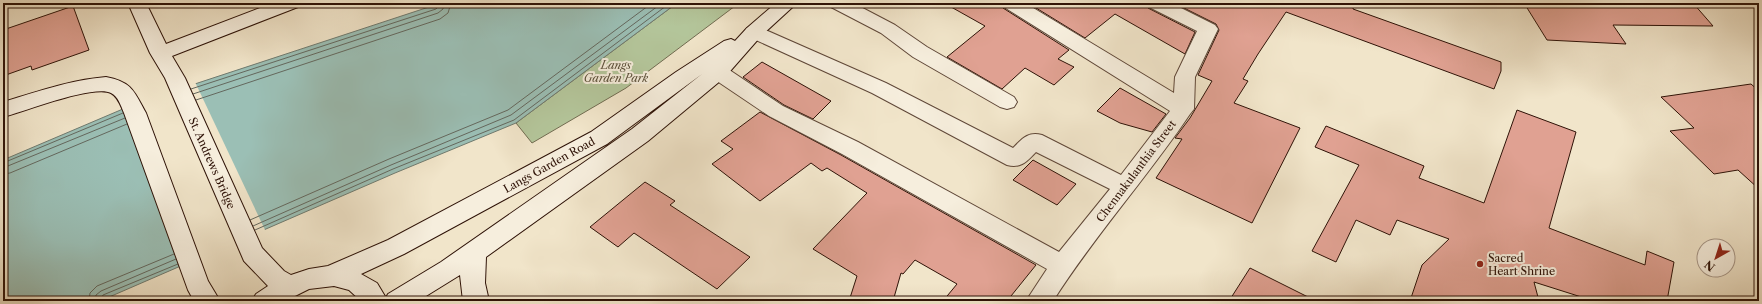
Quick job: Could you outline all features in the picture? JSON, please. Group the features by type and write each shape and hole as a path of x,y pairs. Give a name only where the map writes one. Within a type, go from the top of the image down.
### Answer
{"street":[{"name":"St. Andrews Bridge","path":"137,3 160,53 175,78 250,248 263,266 275,278 289,286"},
{"path":"160,53 291,3"},
{"name":"Langs Garden Road","path":"397,301 474,253 640,135 718,72 754,32 788,3"},
{"path":"838,3 888,29 920,52 1008,102"},
{"path":"1011,3 1145,84 1183,109"},
{"name":"Chennakulanthia Street","path":"1039,301 1062,266 1125,187 1183,109 1185,77 1208,29 1156,3"},
{"path":"754,32 879,88 1015,159 1034,141 1125,187"},
{"name":"Langs Garden Road","path":"331,276 410,240 599,138 648,105 684,77 754,32"},
{"path":"718,72 776,111 850,148 1062,266"},
{"path":"3,110 63,92 106,84 115,86 126,96 135,113 202,292"},
{"path":"474,253 472,276 473,292 476,301"},
{"path":"265,301 289,286 310,279 331,276 350,279 364,286 374,301"}],"green space":[{"name":"Langs Garden Park","path":"677,3 739,3 626,88 532,143 516,123"}],"water":[{"path":"441,3 677,3 516,123 395,173 100,301 3,301 3,160 137,103"}],"pier":[{"path":"195,82 266,232 201,261 136,101"}],"building":[{"path":"944,3 1001,3 1003,8 1069,50 1058,59 1074,67 1054,85 1025,68 1002,89 947,57 985,26"},
{"path":"1028,3 1146,3 1148,8 1195,32 1185,54 1115,14 1085,38"},
{"path":"1174,3 1354,3 1353,9 1501,62 1501,71 1494,89 1286,12 1243,79 1248,81 1234,103 1300,128 1252,223 1156,178 1182,139 1175,138 1190,118 1212,81 1198,75 1219,30 1216,24"},
{"path":"1524,3 1693,3 1713,26 1613,25 1626,44 1547,40"},
{"path":"73,6 89,50 32,70 31,66 3,76 3,30"},
{"path":"762,62 831,101 813,119 784,105 743,77"},
{"path":"1751,84 1759,91 1759,189 1738,170 1714,174 1670,131 1694,128 1661,97"},
{"path":"1120,88 1166,114 1152,132 1120,123 1097,111"},
{"path":"1517,110 1576,132 1549,228 1645,265 1647,251 1674,262 1667,301 1594,301 1534,282 1539,301 1410,301 1422,265 1449,239 1397,220 1390,235 1356,220 1336,262 1312,251 1359,165 1315,147 1326,126 1424,166 1419,178 1484,203"},
{"path":"760,112 841,155 1036,265 1007,301 943,301 957,284 915,260 903,274 901,273 893,301 849,301 857,276 813,249 867,193 827,168 822,171 811,163 760,201 712,164 733,149 721,141"},
{"path":"1033,160 1076,184 1057,205 1013,180"},
{"path":"645,182 675,201 670,205 750,257 717,289 634,233 618,247 590,227"},
{"path":"1250,268 1316,301 1229,301"}],"place":[{"name":"Sacred Heart Shrine","path":"1480,264"}]}
